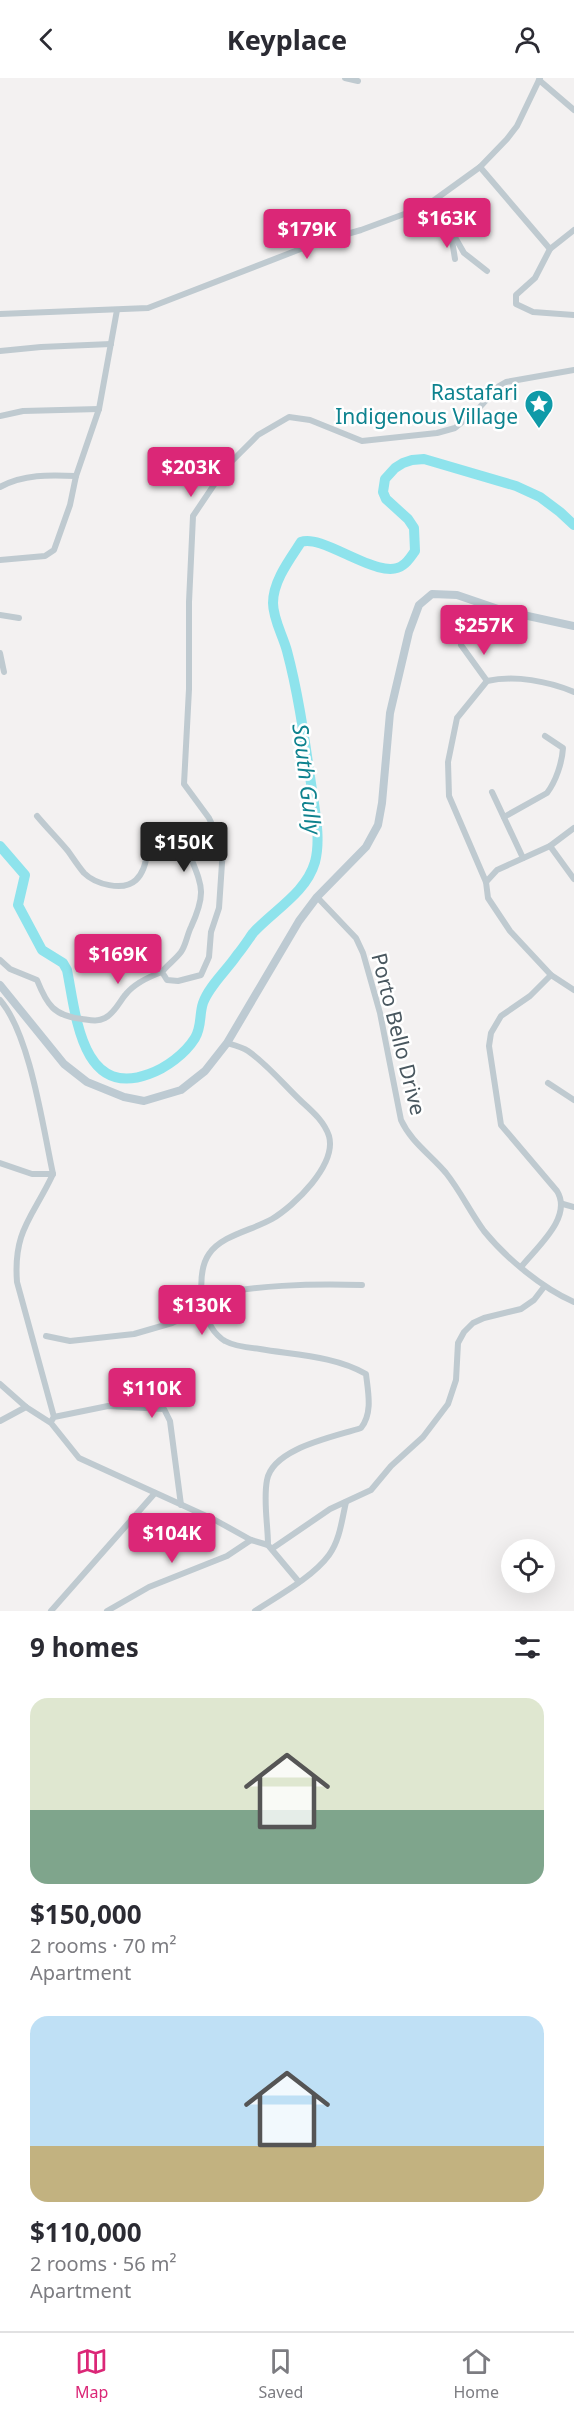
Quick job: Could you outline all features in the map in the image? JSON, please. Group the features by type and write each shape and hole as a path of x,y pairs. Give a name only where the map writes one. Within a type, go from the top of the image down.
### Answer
{"main road":[{"path":"0,985 64,1064 87,1082 124,1097 144,1101 181,1090 205,1071 227,1042 299,921 317,897 366,847 378,825 390,713 409,632 419,605 432,594 457,595 501,610 574,626"}],"street":[{"path":"345,78 358,81"},
{"path":"0,314 148,308 316,243 361,230 426,206 480,166 507,139 517,126 539,79 574,110"},
{"path":"480,166 550,249"},
{"path":"426,206 448,225 455,259"},
{"path":"574,230 550,249 535,278 516,296 516,304 533,312 574,315"},
{"path":"451,233 464,253 487,271"},
{"path":"0,560 45,556 54,550 99,410 117,310"},
{"path":"0,351 111,344"},
{"path":"162,972 166,980 177,981 201,975 209,957 211,932 219,908 223,848 209,818 184,784 189,689 189,602 193,516 226,467 258,435 289,417 309,420 362,441 437,433 455,428 506,381 574,370"},
{"path":"0,416 23,411 99,410"},
{"path":"0,487 13,480 39,476 76,476"},
{"path":"0,615 19,618"},
{"path":"461,645 487,681"},
{"path":"0,653 4,672"},
{"path":"574,692 554,684 530,680 487,681 457,717 448,762 449,796 486,882 488,898 510,931 551,975 574,990"},
{"path":"504,817 547,793 551,788 559,768 563,748 545,736"},
{"path":"492,792 523,858"},
{"path":"0,960 10,969 37,980 55,1011 68,1018 95,1021 104,1019 112,1013 133,987 162,972 182,951 201,901 202,890 199,877 185,843 169,830 158,831 151,838 142,872 135,882 124,885 104,884 84,873 67,849 37,816"},
{"path":"486,882 492,873 550,846 574,828"},
{"path":"550,846 574,879"},
{"name":"Porto Bello Drive","path":"317,897 356,938 363,953 380,1013 401,1120 407,1132 462,1193 485,1232 544,1287 574,1302"},
{"path":"521,1268 560,1218 562,1204 557,1191 501,1125 489,1047 491,1033 501,1016 530,996 551,975"},
{"path":"0,1000 8,1008 25,1051 53,1174 45,1192 27,1219 15,1260 17,1282 52,1420 79,1458 251,1540 271,1547"},
{"path":"227,1042 247,1050 269,1070 325,1126 330,1140 325,1160 316,1177 296,1202 271,1219 224,1241 210,1253 202,1269 204,1308 211,1328 225,1341 327,1360 355,1368 366,1374 369,1411 367,1421 361,1428 285,1454 269,1473 266,1490 271,1547 298,1582"},
{"path":"548,1083 574,1100"},
{"path":"0,1163 32,1174 53,1174"},
{"path":"562,1204 574,1207"},
{"path":"203,1295 255,1286 305,1283 362,1285"},
{"path":"271,1547 330,1509 371,1490 391,1466 434,1424 448,1404 456,1380 458,1343 464,1332 473,1323 484,1318 521,1309 534,1300 544,1287"},
{"path":"46,1335 70,1341 134,1335 172,1323 204,1308"},
{"path":"0,1384 26,1407 52,1420 108,1406 164,1409 170,1421 181,1505"},
{"path":"0,1421 26,1407"},
{"path":"51,1611 154,1493"},
{"path":"255,1611 298,1582 328,1556 340,1529 346,1502"},
{"path":"107,1611 149,1587 226,1556 251,1540"}],"waterway":[{"name":"South Gully","path":"0,846 25,875 18,905 42,950 63,963 67,970 79,1029 86,1048 96,1064 109,1074 126,1079 149,1074 162,1068 175,1060 191,1044 197,1034 203,1003 209,990 253,933 297,892 311,873 315,862 317,826 301,720 291,668 273,603 279,579 301,542 311,541 323,544 381,568 393,569 403,565 415,551 414,528 408,519 386,499 383,492 385,479 403,463 424,459 516,486 540,497 574,525"}],"place":[{"name":"Rastafari Indigenous Village","path":"539,430"}]}
